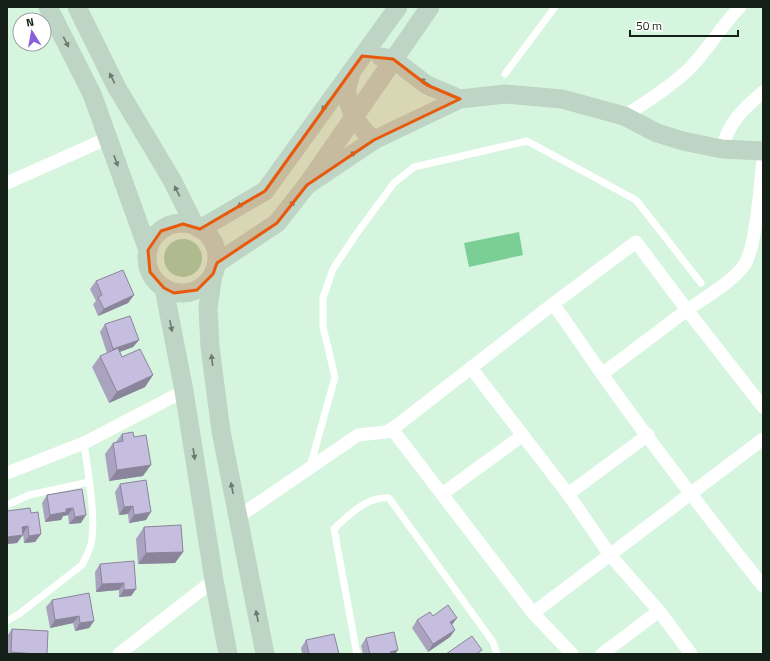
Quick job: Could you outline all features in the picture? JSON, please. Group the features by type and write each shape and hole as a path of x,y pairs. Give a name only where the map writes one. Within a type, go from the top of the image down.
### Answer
{"street":[{"path":"48,7 92,94 148,250"},
{"path":"77,7 117,88 172,180 197,227 212,241 216,252 215,269 208,308 210,347 221,431 265,654"},
{"path":"398,7 264,191 197,227 183,224 171,225 161,231 153,240 148,250 147,261 150,272 155,281 164,288 174,292 191,292 206,283 215,269 277,223 307,185 430,7"},
{"path":"624,116 661,92 689,68 719,34 730,17 740,7"},
{"path":"357,63 378,56 393,59 427,84 460,98"},
{"path":"357,63 347,89 348,102 355,117 365,132 374,140"},
{"path":"722,149 726,135 735,118 763,92"},
{"path":"307,185 374,140 460,98 506,94 562,99 624,116 657,133 722,149 763,151"},
{"path":"7,183 108,138"},
{"path":"602,374 736,274 745,264 751,248 763,161"},
{"path":"238,517 358,435 386,432 392,429 553,304 636,242 763,407"},
{"path":"164,288 184,391 214,580 228,654"},
{"path":"553,304 690,494 760,578"},
{"path":"471,368 568,494 610,555 659,611 691,654"},
{"path":"7,473 84,443 184,391"},
{"path":"392,429 533,613 572,654"},
{"path":"442,494 523,435"},
{"path":"568,494 648,435"},
{"path":"533,613 763,439"},
{"path":"119,654 214,580"},
{"path":"602,654 659,611"}],"lane":[{"path":"505,74 555,7"},
{"path":"310,468 335,377 323,327 323,298 333,269 394,183 414,167 527,141 636,200 701,283"},
{"path":"7,621 19,614 82,565 92,540 89,482 84,443"},
{"path":"7,504 29,495 89,482"},
{"path":"357,654 334,530 342,521 367,502 380,497 389,498 493,642 497,654"}],"highlighted area":[{"path":"362,56 393,59 427,85 460,99 374,140 307,185 277,223 217,263 213,274 197,290 174,293 164,288 150,272 148,250 161,231 183,224 200,229 265,191"}],"shaded area":[{"path":"519,232 523,255 469,267 464,243"},
{"path":"183,239 196,245 202,258 196,271 183,277 170,271 164,258 170,245"}],"building":[{"path":"123,270 134,295 104,309 98,297 102,295 96,281"},
{"path":"130,316 139,340 113,349 105,324"},
{"path":"118,348 122,357 140,349 153,375 117,392 100,356"},
{"path":"133,432 134,437 146,435 151,465 117,470 113,443 123,441 122,434"},
{"path":"146,480 151,512 134,515 133,506 124,507 120,484"},
{"path":"82,489 86,515 75,517 73,508 66,509 66,512 50,515 47,495"},
{"path":"30,508 31,513 38,512 41,534 29,536 28,526 22,527 23,535 7,537 7,511"},
{"path":"181,525 183,552 146,553 144,527"},
{"path":"134,561 136,589 124,590 124,583 102,584 100,564"},
{"path":"89,593 94,621 80,623 79,616 55,620 52,600"},
{"path":"448,605 457,618 450,622 455,630 433,644 417,620 430,612 433,616"},
{"path":"12,629 48,631 47,654 11,652"},
{"path":"394,632 398,650 390,652 391,654 370,654 366,638"},
{"path":"334,634 339,654 309,654 306,640"},
{"path":"472,636 482,650 476,654 446,654"}]}
